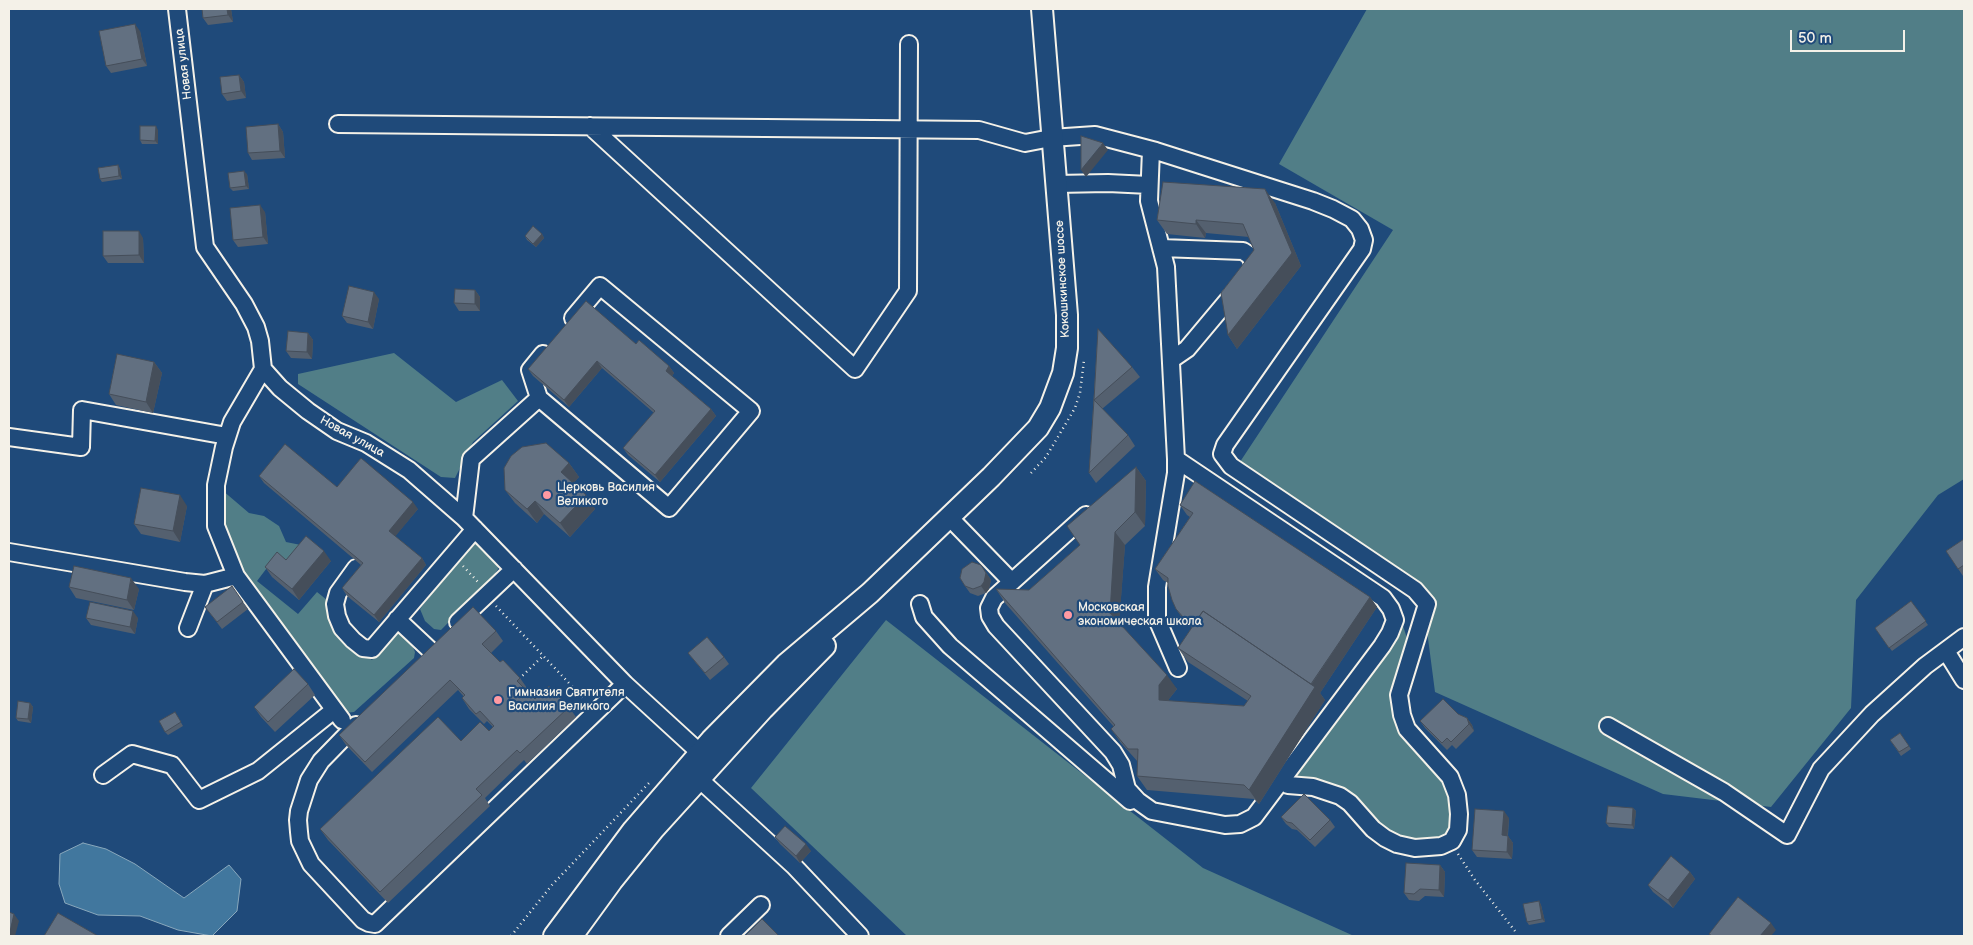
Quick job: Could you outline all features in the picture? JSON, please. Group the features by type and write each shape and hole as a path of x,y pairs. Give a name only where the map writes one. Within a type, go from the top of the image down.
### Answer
{"main road":[{"name":"Кокошкинское шоссе","path":"706,759 743,707 786,664 870,594 1038,428 1050,408 1060,384 1067,348 1067,314 1042,9"},
{"path":"572,936 654,829 699,779 706,759"},
{"path":"554,936 620,845 706,759"},
{"path":"577,936 598,901"}],"street":[{"name":"Новая улица","path":"177,9 205,247 244,304 256,327 263,369 280,388 308,411 337,431 366,443 409,470 469,523 646,705 706,759"},
{"path":"590,126 855,369 908,291 909,44"},
{"path":"338,124 979,130 1025,143 1052,138 1094,135 1151,150 1313,201 1352,219 1360,229 1364,240 1362,249 1225,445 1222,454 1231,466 1415,590 1427,604 1399,695 1402,715 1407,729 1450,777 1457,795 1458,830 1452,841 1442,846 1415,848 1397,844 1373,829 1350,803 1340,796 1313,787 1288,785"},
{"path":"1151,150 1149,201 1166,267 1176,459 1176,473 1157,587 1156,608 1162,634 1178,668"},
{"path":"1056,184 1108,183 1149,185"},
{"path":"1161,248 1243,251 1249,255 1253,267 1249,276 1187,349 1171,360"},
{"path":"600,286 751,411 669,508 539,398 530,370 600,286"},
{"path":"103,775 132,754 140,756 172,765 199,800 258,771 338,715 236,576 216,526 215,507 218,469 227,436 232,422 263,369"},
{"path":"356,568 338,592 335,604 342,628 364,648 372,649 452,556 469,523 471,459 539,398"},
{"path":"9,437 81,447 82,410 227,436"},
{"path":"1100,502 994,598 989,608 990,616 996,626 1113,752 1121,765 1127,789 1138,802 1152,811 1225,825 1240,824 1254,817 1382,646 1395,620 1391,609 1383,598 1176,459"},
{"path":"949,517 1012,582"},
{"path":"9,552 185,582 205,584 236,576"},
{"path":"416,663 514,569"},
{"path":"188,628 205,584"},
{"path":"920,604 924,617 950,646 1142,811"},
{"path":"397,620 430,649"},
{"path":"1608,726 1724,792 1787,834 1821,768 1872,714 1925,666 1964,638"},
{"path":"1946,651 1964,680"},
{"path":"368,712 315,769 304,791 298,820 300,841 311,864 363,920 375,924 625,684"},
{"path":"699,779 778,851 860,936"},
{"path":"729,936 761,904"}],"path":[{"path":"452,556 484,588 490,600 596,712"},
{"path":"519,679 543,656"},
{"path":"511,936 552,885 654,778"},
{"path":"1452,841 1475,880 1515,931"}],"green space":[{"path":"1367,9 1964,9 1964,479 1938,495 1856,600 1851,708 1771,807 1663,794 1435,692 1423,600 1232,474 1393,230 1279,164"},
{"path":"394,353 456,402 502,380 518,401 473,442 455,478 441,477 298,384 298,374"},
{"path":"222,490 249,513 264,516 279,526 286,542 301,545 288,560 276,556 257,581 298,614 317,592 327,600 335,632 372,660 392,635 402,632 409,638 415,652 414,658 354,712 344,713 255,593 236,559 223,525"},
{"path":"470,544 477,544 497,562 498,569 493,577 441,630 434,629 425,621 420,609"},
{"path":"886,620 1203,868 1354,936 907,936 751,788"},
{"path":"1402,623 1407,638 1395,708 1446,778 1454,818 1448,834 1427,843 1392,837 1365,815 1289,780"}],"water":[{"path":"83,843 106,849 135,864 184,898 229,865 241,879 237,911 212,936 178,930 140,916 98,915 65,903 59,884 60,854"}],"building":[{"path":"202,9 227,9 228,15 203,18"},
{"path":"135,24 142,59 106,66 99,31"},
{"path":"239,75 241,91 222,94 220,77"},
{"path":"278,124 280,151 248,153 246,127"},
{"path":"140,126 156,126 155,141 140,140"},
{"path":"1081,136 1103,143 1081,170"},
{"path":"118,165 119,176 100,179 98,168"},
{"path":"244,171 246,186 230,188 228,173"},
{"path":"1163,182 1265,189 1292,253 1228,335 1221,293 1254,250 1243,224 1196,220 1196,224 1157,220"},
{"path":"260,205 263,237 233,240 230,208"},
{"path":"533,226 542,234 533,244 525,236"},
{"path":"103,231 139,231 139,255 103,256"},
{"path":"349,286 374,292 368,322 342,316"},
{"path":"455,289 475,290 475,304 454,303"},
{"path":"586,301 636,344 639,340 669,366 666,371 711,409 655,475 623,448 655,411 597,361 564,400 528,369"},
{"path":"1098,329 1132,367 1094,400"},
{"path":"288,331 308,333 307,352 286,351"},
{"path":"117,354 154,362 146,402 109,394"},
{"path":"1094,400 1128,435 1089,473"},
{"name":"Церковь Василия Великого","path":"546,443 569,463 561,472 586,495 560,523 535,501 527,509 505,490 504,468 511,456 522,447"},
{"path":"285,444 337,487 361,458 413,502 389,531 422,558 374,615 342,588 363,563 259,476"},
{"path":"1136,467 1135,512 1115,532 1110,613 1167,675 1159,685 1159,700 1244,706 1251,696 1178,648 1203,611 1315,687 1249,790 1244,785 1137,776 1138,749 1128,749 1111,729 1115,725 996,589 1029,590 1080,545 1067,526"},
{"path":"1195,481 1370,597 1311,684 1203,611 1194,624 1183,617 1176,609 1168,586 1168,578 1155,569 1193,513 1180,505"},
{"path":"141,488 180,495 173,531 134,524"},
{"path":"306,536 324,551 292,589 265,567 277,552 286,560"},
{"path":"1964,539 1964,565 1958,569 1946,551"},
{"path":"972,562 981,565 986,573 981,586 973,589 965,586 960,578 962,569"},
{"path":"74,566 131,578 127,600 69,587"},
{"path":"232,586 243,602 217,622 205,607"},
{"path":"1911,601 1926,621 1889,648 1875,628"},
{"path":"90,602 133,611 130,627 86,618"},
{"path":"473,607 496,631 482,644 500,662 503,660 520,678 517,681 535,699 549,686 569,707 520,753 517,750 476,789 482,795 380,892 320,829 438,717 461,741 480,722 489,731 494,726 480,711 476,714 462,698 465,695 450,680 365,762 339,735"},
{"path":"707,637 724,657 705,673 688,653"},
{"path":"294,669 308,684 268,722 254,707"},
{"path":"1443,699 1458,714 1467,718 1469,724 1451,742 1447,738 1442,743 1420,721"},
{"path":"18,701 30,703 28,719 16,718"},
{"path":"175,712 181,722 165,732 159,721"},
{"path":"1900,733 1909,746 1899,752 1890,740"},
{"path":"1304,794 1330,820 1310,840 1292,823 1287,822 1281,817"},
{"path":"1608,806 1633,808 1632,825 1606,823"},
{"path":"1475,809 1504,811 1502,835 1508,836 1507,852 1472,850"},
{"path":"785,826 806,844 796,856 775,837"},
{"path":"1671,856 1690,872 1668,900 1648,885"},
{"path":"1406,863 1440,865 1439,890 1420,889 1414,894 1404,893"},
{"path":"1738,897 1771,923 1760,936 1712,936 1709,934"},
{"path":"1539,901 1542,919 1527,922 1523,904"},
{"path":"9,912 14,914 9,936"},
{"path":"58,913 98,936 44,936"},
{"path":"762,919 779,936 745,936"}],"place":[{"name":"Церковь Василия Великого","path":"547,495"},
{"name":"Московская экономическая школа","path":"1068,615"},
{"name":"Гимназия Святителя Василия Великого","path":"498,700"}]}
